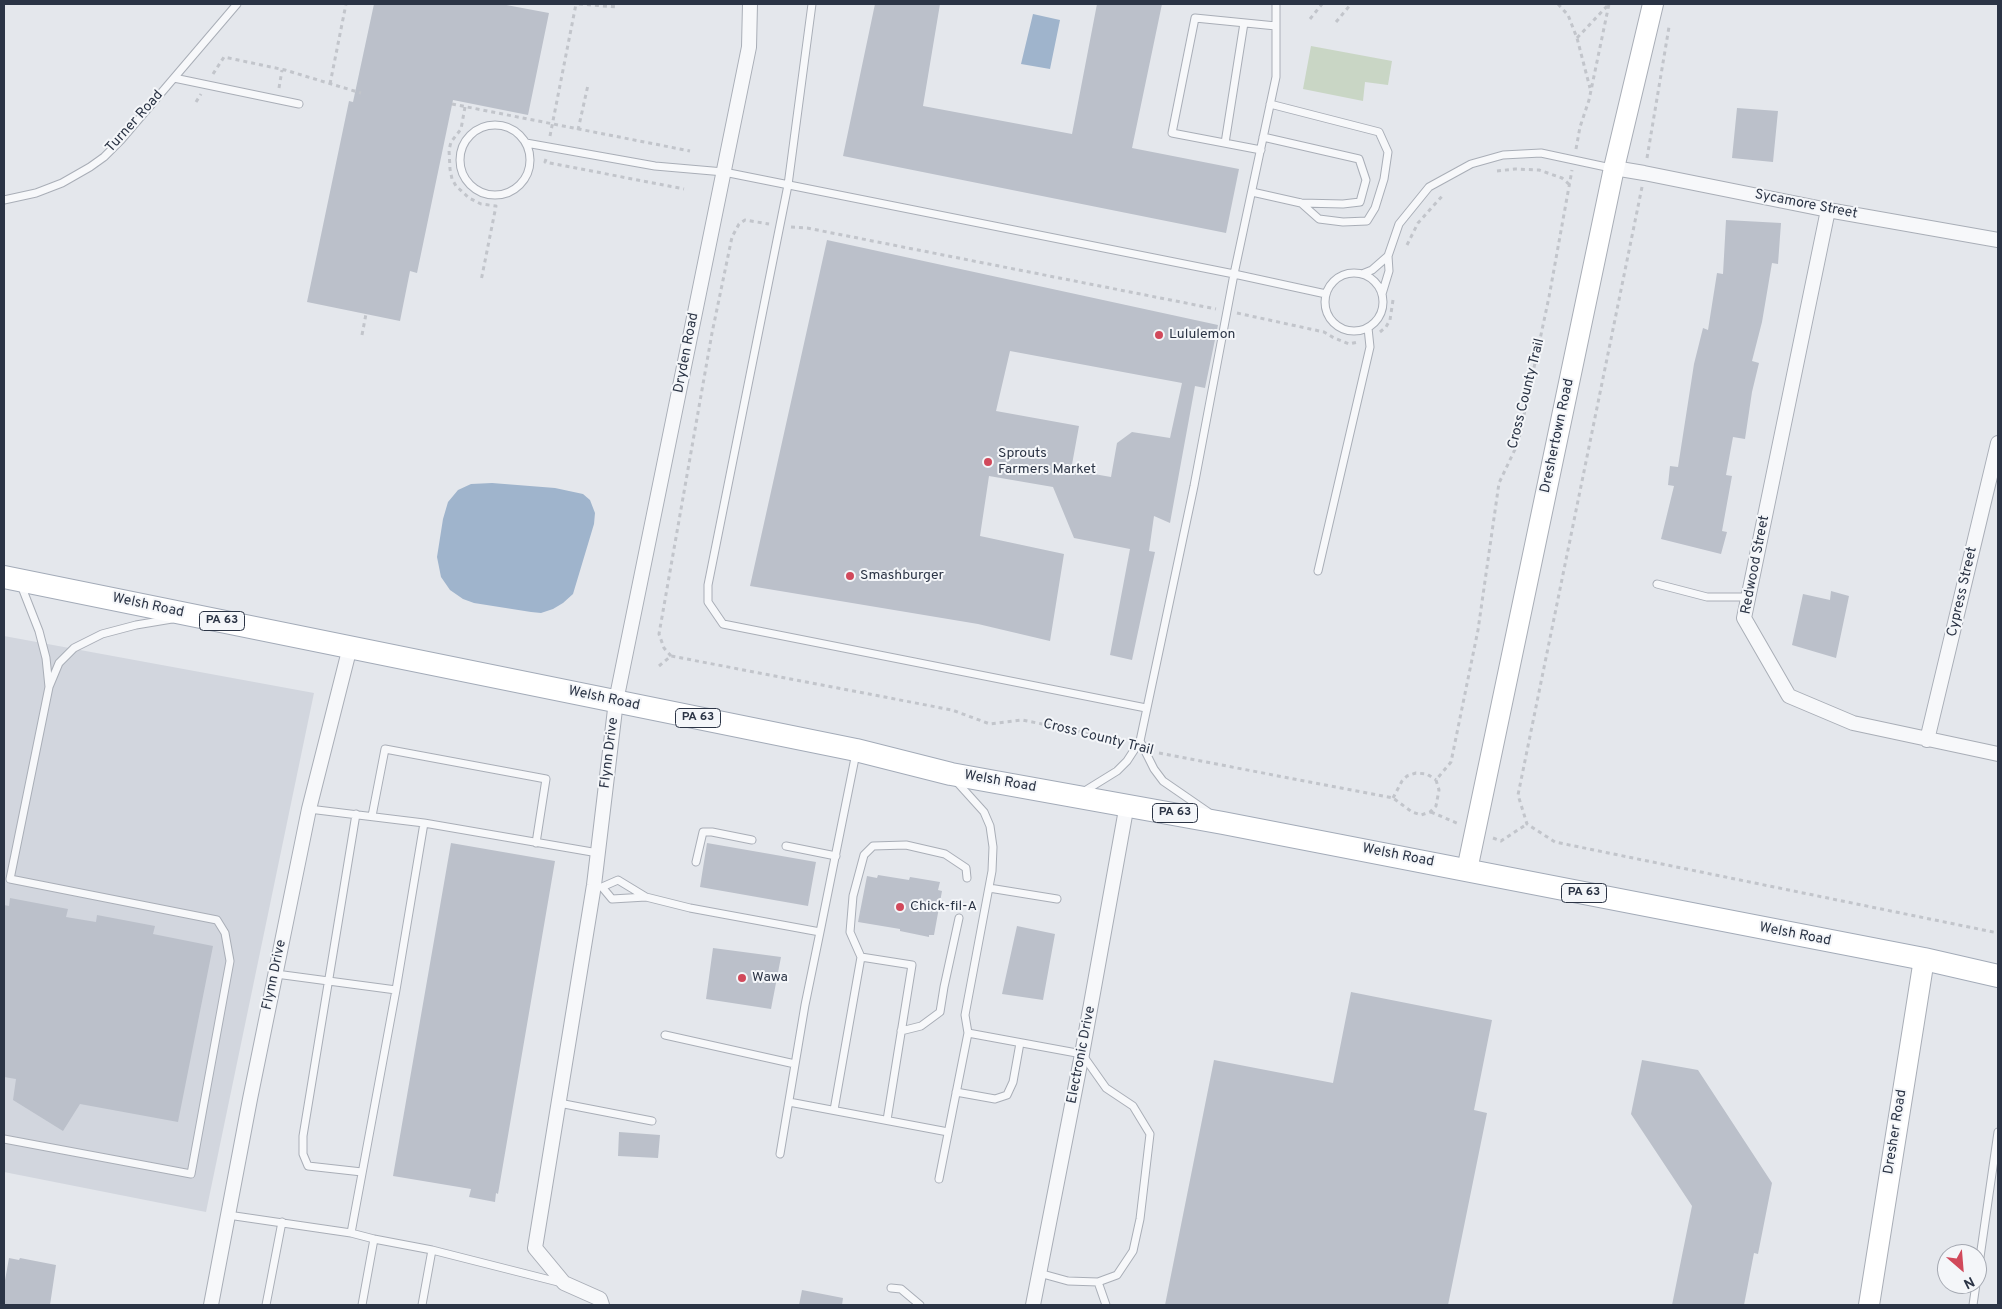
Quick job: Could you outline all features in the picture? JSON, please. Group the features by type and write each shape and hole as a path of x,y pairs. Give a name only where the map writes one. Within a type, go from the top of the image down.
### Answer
{"main road":[{"name":"Dreshertown Road","path":"1468,870 1614,168 1652,4"},
{"name":"Welsh Road","path":"11,578 856,750 951,774 1127,804 1924,959 1998,976"},
{"name":"Dresher Road","path":"1869,1305 1924,959"}],"street":[{"name":"Dryden Road","path":"616,701 724,172 748,47 750,4"},
{"name":"Sycamore Street","path":"1614,168 1828,210 1998,240"},
{"name":"Redwood Street","path":"1828,210 1744,618 1789,696 1852,724 1998,754"},
{"name":"Cypress Street","path":"1927,740 1998,444"},
{"name":"Flynn Drive","path":"211,1305 309,808 350,647"},
{"name":"Flynn Drive","path":"602,1305 600,1299 564,1283 535,1248 598,887 598,853 616,701"},
{"name":"Electronic Drive","path":"1033,1305 1082,1054 1127,804"}],"lane":[{"name":"Turner Road","path":"4,200 36,193 62,183 90,167 121,140 237,4"},
{"path":"812,4 781,226 708,585 708,602 723,624 1146,708"},
{"path":"1077,796 1117,771 1127,761 1140,741 1194,486 1234,274 1276,77 1276,4"},
{"path":"1261,150 1172,133 1195,18 1276,26"},
{"path":"1224,143 1244,23"},
{"path":"174,78 299,104"},
{"path":"1270,104 1379,132 1388,152 1384,179 1375,208 1366,221 1343,222 1319,219 1301,203"},
{"path":"526,143 530,154 530,166 526,176 519,185 509,192 487,194 476,190 467,182 459,160 464,143 475,130 486,125 498,124 510,127 526,143 655,166 724,172 1326,294"},
{"path":"1252,192 1301,203 1343,204 1360,202 1366,180 1359,159 1263,137"},
{"path":"1382,294 1389,271 1388,256 1399,224 1429,187 1472,164 1503,155 1541,153 1614,168"},
{"path":"1362,274 1371,278 1378,285 1382,294 1383,304 1381,313 1376,322 1368,328 1359,331 1349,331 1332,321 1327,313 1325,303 1330,285 1344,274 1362,274 1372,270 1388,256"},
{"path":"1318,571 1370,347 1368,328"},
{"path":"11,578 39,631 46,658 49,687"},
{"path":"1657,584 1707,597 1748,597"},
{"path":"4,1139 191,1174 230,961 225,933 217,920 7,878 49,687 59,663 74,648 102,634 136,625 193,615"},
{"path":"1140,741 1154,769 1164,781 1223,823"},
{"path":"372,816 384,749 546,779 536,843"},
{"path":"780,1154 795,1064 856,750"},
{"path":"938,1178 968,1034 965,1015 989,888 993,847 990,826 984,812 951,774"},
{"path":"309,808 424,823 598,853"},
{"path":"356,814 303,1136 303,1154 308,1166 362,1172"},
{"path":"351,1233 396,990 424,823"},
{"path":"696,862 703,832 752,840"},
{"path":"834,1110 861,957 850,932 853,896 864,855 874,846 906,845 945,854 966,868 967,878"},
{"path":"786,846 836,856"},
{"path":"598,887 618,880 646,897 690,908 820,932"},
{"path":"598,887 612,899 646,897"},
{"path":"989,888 1057,899"},
{"path":"901,1031 921,1026 940,1012 960,918"},
{"path":"861,957 912,964 887,1120"},
{"path":"276,974 396,990"},
{"path":"968,1034 1082,1054 1106,1088 1133,1106 1150,1134 1140,1218 1132,1251 1118,1275 1098,1282 1068,1280 1039,1273"},
{"path":"665,1035 795,1064"},
{"path":"956,1092 995,1099 1007,1095 1013,1082 1020,1043"},
{"path":"789,1102 948,1132"},
{"path":"559,1103 652,1121"},
{"path":"1982,1244 1998,1132"},
{"path":"228,1215 351,1233 374,1240 432,1250 564,1283"},
{"path":"266,1305 282,1222"},
{"path":"362,1305 374,1240"},
{"path":"422,1305 432,1250"},
{"path":"1098,1282 1106,1305"},
{"path":"891,1288 901,1289 920,1305"}],"path":[{"path":"330,84 346,4"},
{"path":"617,7 577,4 546,162 684,189"},
{"path":"1310,19 1322,4"},
{"path":"1336,22 1350,4"},
{"path":"1558,4 1568,15 1577,38 1591,91"},
{"path":"1577,38 1610,4"},
{"name":"Cross County Trail","path":"1144,750 1393,798 1412,812 1421,815 1430,812 1436,806 1439,798 1436,780 1451,762 1478,630 1499,484 1518,443 1550,297 1580,127 1591,91 1610,4"},
{"path":"196,102 224,57 285,70 362,93"},
{"path":"578,130 588,85"},
{"path":"452,104 690,151"},
{"path":"465,107 461,130 451,142 449,150 452,179 456,186 469,198 481,204 496,206 481,282"},
{"path":"659,666 672,656 664,648 659,634 711,342 732,237 739,224 745,220 781,226"},
{"path":"807,228 1215,309"},
{"path":"362,335 366,314"},
{"name":"Cross County Trail","path":"672,656 952,710 990,724 1022,720 1108,738 1118,745 1134,748"},
{"path":"1393,798 1402,781 1408,776 1416,773 1427,774 1436,780"}],"shaded area":[{"path":"4,636 314,693 206,1212 4,1172"}],"green space":[{"path":"1311,46 1392,61 1388,85 1365,82 1363,101 1303,89"}],"water":[{"path":"1033,14 1060,20 1050,69 1021,64"},
{"path":"492,483 555,488 583,494 590,500 595,513 594,524 573,594 553,609 541,613 474,603 463,599 450,590 441,577 437,557 443,519 448,502 458,490 471,484"}],"building":[{"path":"374,4 501,4 549,13 528,115 453,100 417,273 410,271 400,321 307,302 349,101 353,102"},
{"path":"875,4 940,4 923,106 1072,134 1097,4 1162,4 1132,148 1239,169 1226,233 843,156"},
{"path":"1737,108 1778,111 1773,162 1732,158"},
{"path":"1726,220 1781,223 1778,264 1772,263 1762,322 1752,361 1759,363 1752,392 1745,439 1733,437 1726,475 1732,476 1722,531 1727,532 1721,554 1661,539 1674,486 1668,485 1670,466 1678,467 1694,364 1703,328 1708,330 1717,273 1723,274"},
{"path":"827,240 1218,325 1205,388 1195,386 1170,523 1154,516 1149,551 1155,552 1132,660 1110,655 1130,549 1074,538 1053,487 989,476 980,536 1064,554 1050,641 978,624 750,586","holes":["1010,351 1182,383 1170,438 1132,432 1117,443 1111,477 1071,470 1079,426 996,411"]},
{"path":"1831,591 1849,596 1836,658 1792,645 1803,594 1830,600"},
{"path":"451,843 555,861 498,1194 496,1193 495,1202 469,1197 471,1189 393,1176"},
{"path":"707,843 816,862 808,906 700,887"},
{"name":"Chick-fil-A","path":"878,875 909,880 910,877 940,882 938,890 942,891 934,935 929,935 929,937 900,931 900,929 858,922 867,876 877,878"},
{"path":"10,898 68,909 66,917 96,922 97,915 155,926 153,934 213,946 178,1122 80,1104 63,1131 13,1100 16,1079 4,1077 4,905 9,906"},
{"path":"1017,926 1055,934 1043,1000 1002,994"},
{"path":"713,948 781,957 771,1009 706,999"},
{"path":"1351,992 1492,1020 1474,1110 1487,1113 1448,1305 1165,1305 1214,1060 1333,1083"},
{"path":"1642,1060 1698,1070 1772,1183 1758,1254 1754,1253 1744,1305 1672,1305 1692,1206 1631,1114"},
{"path":"619,1132 660,1135 658,1158 618,1156"},
{"path":"9,1258 19,1260 20,1258 56,1265 50,1305 4,1305 4,1286"},
{"path":"802,1290 843,1298 842,1305 799,1305"}],"place":[{"name":"Lululemon","path":"1159,335"},
{"name":"Sprouts Farmers Market","path":"988,462"},
{"name":"Smashburger","path":"850,576"},
{"name":"Chick-fil-A","path":"900,907"},
{"name":"Wawa","path":"742,978"}]}
